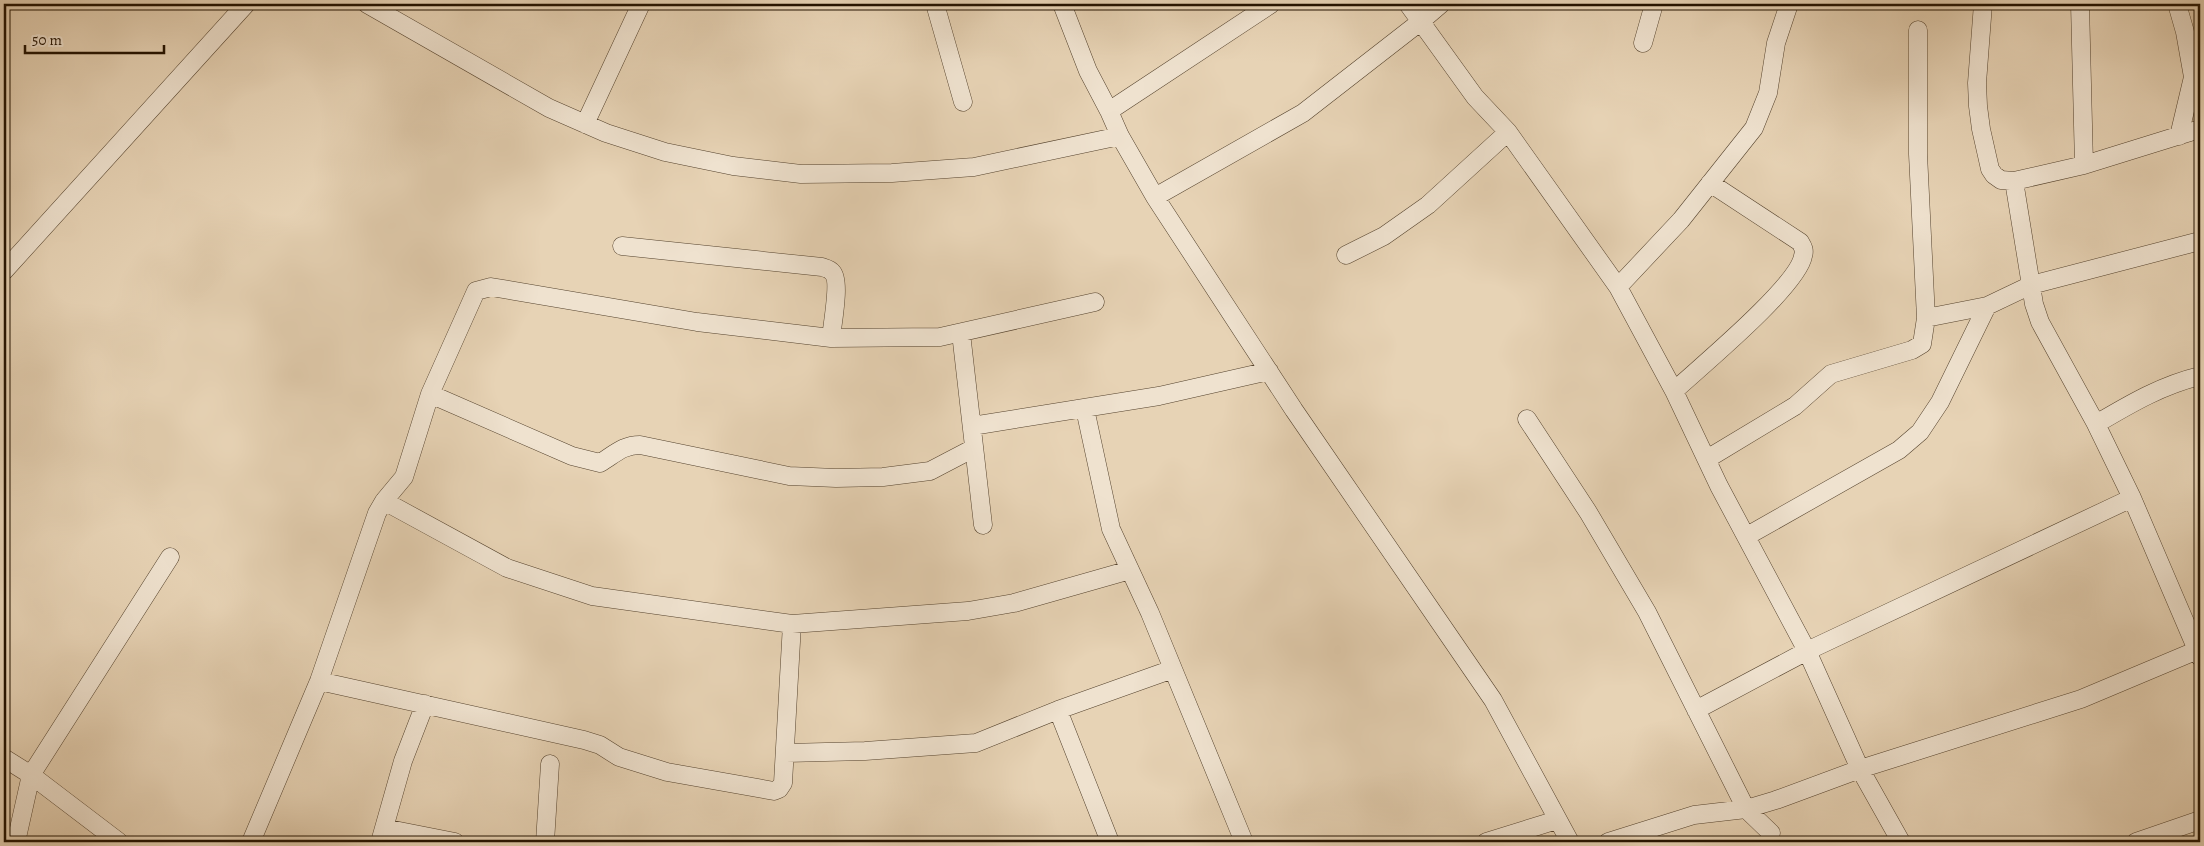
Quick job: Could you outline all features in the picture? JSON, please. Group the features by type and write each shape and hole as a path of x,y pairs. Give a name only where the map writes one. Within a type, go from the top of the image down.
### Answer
{"street":[{"path":"4,271 246,4"},
{"path":"367,4 549,108 585,124 606,133 665,152 733,166 801,174 892,173 974,167 1120,136"},
{"path":"585,124 641,4"},
{"path":"935,4 963,102"},
{"path":"1062,4 1088,70 1120,136 1155,197 1269,371 1493,700 1570,842"},
{"path":"1109,111 1272,4"},
{"path":"1408,4 1475,97 1508,132 1618,287 1674,390 1707,459 1807,651 1860,769 1902,842"},
{"path":"1155,197 1303,113 1420,22 1440,4"},
{"path":"1643,43 1654,4"},
{"path":"1618,287 1681,220 1754,128 1768,93 1776,43 1789,4"},
{"path":"1983,4 1978,83 1981,128 1994,175 2001,180 2014,181 2084,165 2200,129"},
{"path":"2080,4 2084,165"},
{"path":"2177,4 2185,32 2193,76 2179,136"},
{"path":"1707,459 1795,406 1831,374 1919,347 1923,339 1926,318 1918,154 1918,30"},
{"path":"1346,255 1384,236 1428,205 1508,132"},
{"path":"1608,842 1694,815 1746,808 1776,800 1860,769 2081,699 2199,652 2132,498 2096,424 2040,322 2031,285 2014,181"},
{"path":"1674,390 1748,325 1797,271 1803,258 1804,249 1800,242 1710,183"},
{"path":"1926,318 1986,306 2031,285 2200,241"},
{"path":"622,246 822,266 832,271 835,277 836,289 831,338"},
{"path":"252,842 319,681 377,513 384,500 404,477 430,394 476,291 491,287 697,322 831,338 940,337 1096,302"},
{"path":"1747,536 1899,450 1920,432 1940,402 1986,306"},
{"path":"961,333 983,525"},
{"path":"972,426 1159,396 1269,371"},
{"path":"2096,424 2152,392 2172,383 2200,376"},
{"path":"430,394 572,456 600,463 611,457 620,448 629,445 640,445 789,476 883,477 930,471 974,448"},
{"path":"1085,409 1110,529 1173,669 1244,842"},
{"path":"1527,419 1588,512 1647,612 1746,808 1772,838"},
{"path":"1696,710 1807,651 2132,498"},
{"path":"384,500 507,568 592,596 792,624 968,610 1014,603 1130,570"},
{"path":"12,836 31,775 170,556"},
{"path":"319,681 592,743 600,745 619,757 667,772 768,792 779,789 783,784 792,624"},
{"path":"786,753 865,751 976,743 1058,710 1173,669"},
{"path":"425,704 404,761 382,835 455,842"},
{"path":"1058,710 1110,842"},
{"path":"4,758 31,775 119,842"},
{"path":"544,842 550,764"},
{"path":"1772,838 1776,800"},
{"path":"1486,842 1557,820"},
{"path":"2136,842 2200,820"}]}
